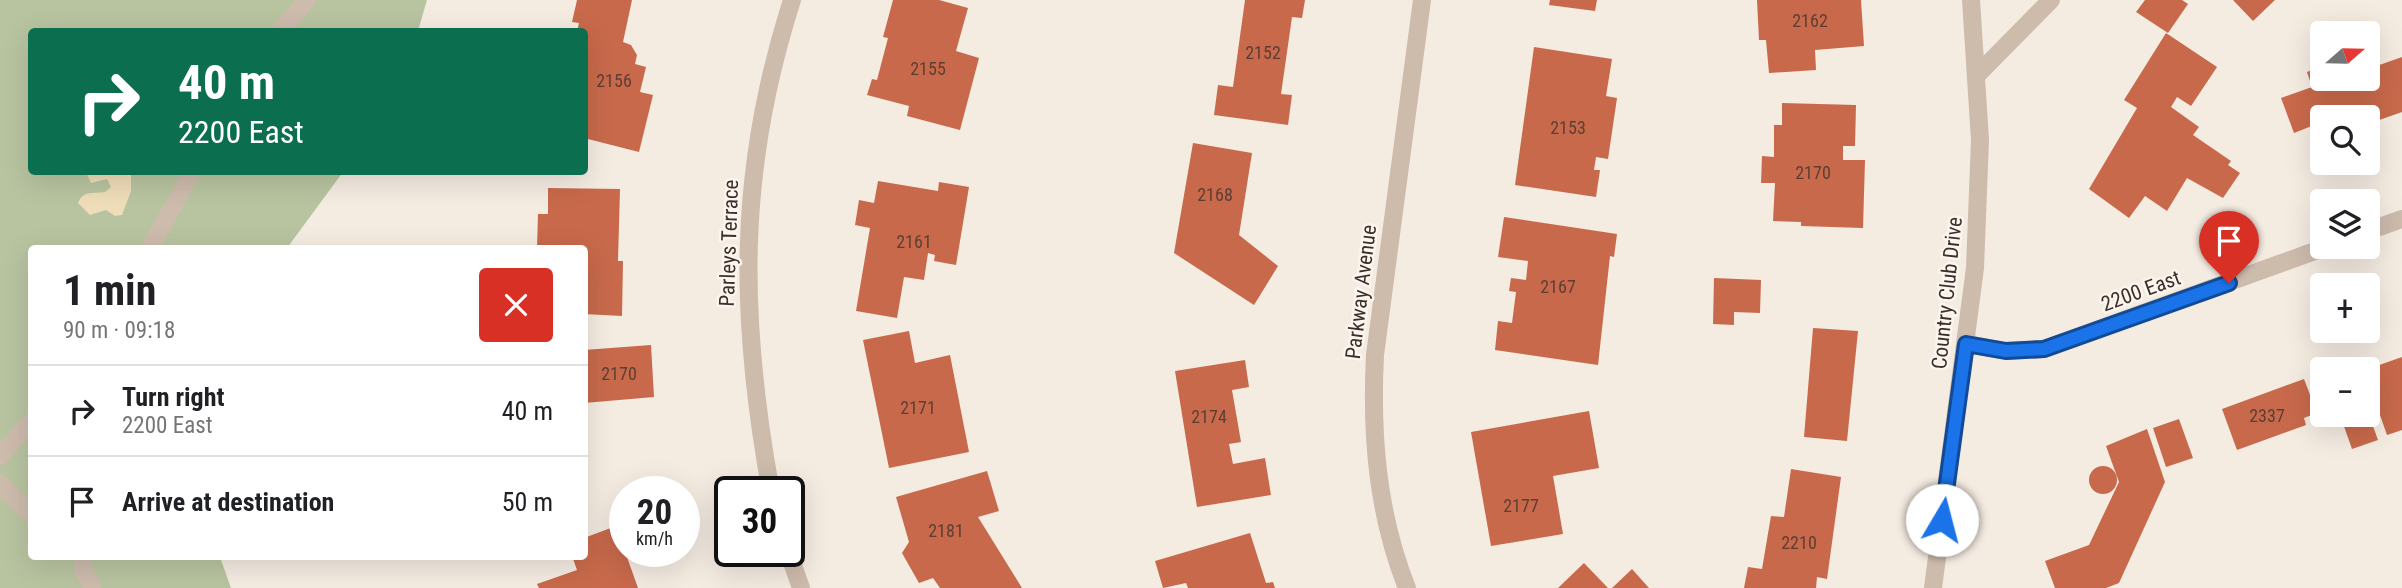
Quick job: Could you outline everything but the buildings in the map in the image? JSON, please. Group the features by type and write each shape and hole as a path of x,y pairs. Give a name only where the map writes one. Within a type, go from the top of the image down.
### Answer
{"street":[{"path":"282,28 307,0"},
{"name":"Parleys Terrace","path":"769,476 749,347 746,266 762,111 792,0"},
{"name":"Parkway Avenue","path":"1407,588 1382,498 1374,451 1373,403 1375,355 1422,0"},
{"name":"Country Club Drive","path":"1933,588 1966,344 1979,203 1977,75 1971,0"},
{"path":"1977,75 2051,0"},
{"path":"152,245 190,175"},
{"path":"2380,227 2402,219"},
{"name":"2200 East","path":"1966,344 2006,351 2044,349 2310,253"},
{"path":"0,456 28,424"},
{"path":"0,484 28,512"},
{"path":"80,561 93,588"},
{"path":"794,567 801,588"}],"green space":[{"path":"0,0 427,0 419,28 28,28 28,175 341,175 289,245 28,245 28,560 221,560 231,588 0,588"}],"sand":[{"path":"87,175 131,175 131,191 122,215 115,216 106,210 90,215 78,203 86,194 105,192 111,187 107,179 91,183"}],"route":[{"path":"1942,520 1966,344 2006,351 2044,349 2229,283"}]}
